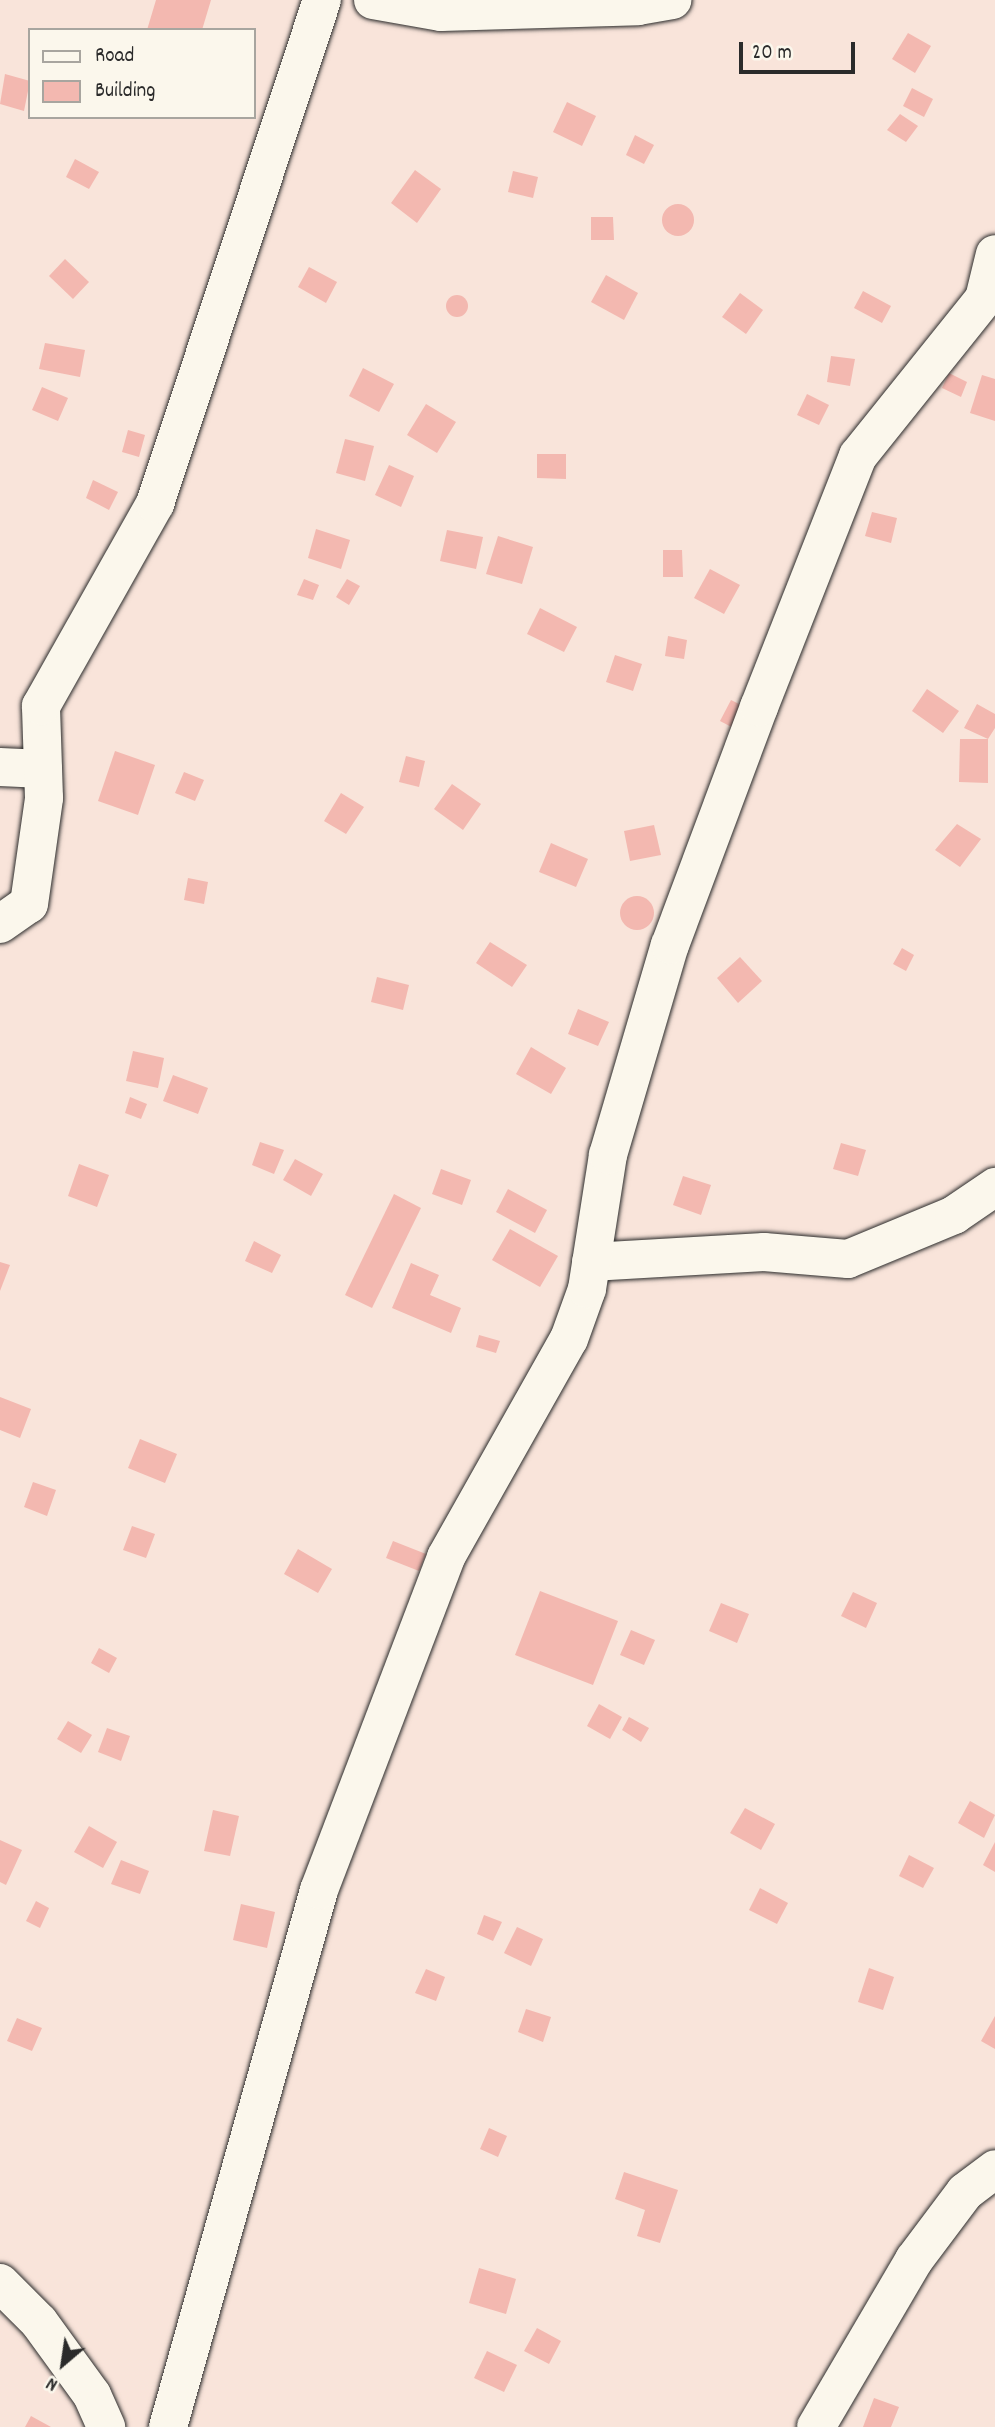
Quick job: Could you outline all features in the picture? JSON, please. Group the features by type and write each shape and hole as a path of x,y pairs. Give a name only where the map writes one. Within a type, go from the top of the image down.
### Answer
{"street":[{"path":"0,924 29,904 44,798 41,706 155,503 322,0"},
{"path":"373,0 441,12 638,6 672,0"},
{"path":"168,2427 319,1890 363,1765 446,1557 569,1339 587,1289 608,1155 670,945 858,456 984,299 995,254"},
{"path":"0,767 43,769"},
{"path":"591,1262 764,1252 848,1259 954,1215 995,1187"},
{"path":"816,2427 914,2260 965,2192 995,2169"},
{"path":"0,2283 39,2322 92,2395 106,2427"}],"building":[{"path":"156,0 211,0 203,28 148,28"},
{"path":"908,33 931,46 915,73 892,59"},
{"path":"5,74 28,80 24,111 0,104"},
{"path":"912,88 933,99 924,117 903,106"},
{"path":"567,102 596,116 582,146 553,132"},
{"path":"900,114 918,126 906,142 887,130"},
{"path":"635,135 654,145 644,164 626,155"},
{"path":"75,159 99,172 89,189 66,177"},
{"path":"415,170 441,189 417,223 391,203"},
{"path":"513,171 538,177 533,198 508,192"},
{"path":"678,204 689,209 694,220 689,231 678,236 667,231 662,220 667,209"},
{"path":"591,217 613,217 614,240 591,240"},
{"path":"65,259 89,282 73,299 49,276"},
{"path":"309,267 337,282 326,303 298,287"},
{"path":"606,275 638,293 624,320 591,302"},
{"path":"863,291 891,306 882,323 854,308"},
{"path":"740,293 763,310 746,334 722,317"},
{"path":"457,295 465,298 468,306 465,314 457,317 449,314 446,306 449,298"},
{"path":"45,343 85,350 80,377 39,369"},
{"path":"831,356 855,359 850,386 827,382"},
{"path":"363,368 394,384 379,412 349,396"},
{"path":"949,373 967,382 961,397 942,388"},
{"path":"982,375 995,379 995,421 970,413"},
{"path":"42,387 68,398 58,421 32,410"},
{"path":"807,394 829,405 819,425 797,415"},
{"path":"426,404 456,422 437,453 407,435"},
{"path":"128,430 145,435 139,457 122,452"},
{"path":"345,439 374,446 365,481 336,473"},
{"path":"537,454 566,454 566,479 537,478"},
{"path":"389,465 414,476 401,507 375,495"},
{"path":"93,480 118,492 109,510 86,498"},
{"path":"872,512 897,518 891,543 865,536"},
{"path":"316,529 350,540 341,569 308,558"},
{"path":"447,530 483,537 476,569 440,561"},
{"path":"498,536 533,547 522,584 486,574"},
{"path":"663,550 682,550 683,577 663,577"},
{"path":"710,569 740,585 724,614 694,598"},
{"path":"304,579 319,585 313,600 297,595"},
{"path":"347,579 360,586 349,605 336,597"},
{"path":"540,608 577,627 564,652 527,634"},
{"path":"668,636 687,640 684,659 665,656"},
{"path":"615,655 642,664 633,691 606,682"},
{"path":"927,689 959,711 943,733 912,711"},
{"path":"731,700 753,711 741,732 720,721"},
{"path":"977,704 995,714 995,728 988,739 964,728"},
{"path":"960,739 988,739 988,783 959,782"},
{"path":"115,751 155,765 138,815 98,801"},
{"path":"406,756 425,761 419,787 399,782"},
{"path":"184,772 204,780 195,801 175,793"},
{"path":"452,784 481,804 463,830 434,809"},
{"path":"341,793 364,807 346,834 324,821"},
{"path":"957,824 981,839 960,867 935,850"},
{"path":"654,825 661,855 630,861 624,831"},
{"path":"551,843 588,859 576,887 539,872"},
{"path":"188,878 208,882 204,904 184,900"},
{"path":"637,896 649,901 654,913 649,925 637,930 625,925 620,913 625,901"},
{"path":"490,942 527,965 512,987 476,963"},
{"path":"902,948 914,955 906,971 893,964"},
{"path":"740,957 762,981 738,1003 717,978"},
{"path":"377,977 409,985 403,1010 371,1002"},
{"path":"578,1009 609,1022 598,1046 568,1034"},
{"path":"531,1047 566,1068 551,1094 516,1074"},
{"path":"133,1051 164,1058 158,1088 126,1081"},
{"path":"173,1075 208,1088 198,1114 163,1101"},
{"path":"130,1097 147,1104 141,1119 125,1113"},
{"path":"260,1142 284,1150 274,1174 252,1165"},
{"path":"841,1143 866,1150 858,1176 833,1169"},
{"path":"295,1159 323,1174 311,1196 283,1180"},
{"path":"79,1164 109,1175 97,1207 68,1196"},
{"path":"441,1169 471,1180 462,1205 432,1194"},
{"path":"683,1176 711,1185 701,1215 673,1205"},
{"path":"508,1189 547,1210 535,1233 496,1212"},
{"path":"394,1194 421,1208 372,1308 345,1295"},
{"path":"510,1229 558,1256 540,1287 492,1260"},
{"path":"254,1241 281,1255 272,1273 245,1261"},
{"path":"0,1262 10,1265 0,1291"},
{"path":"411,1263 439,1275 430,1295 461,1308 451,1333 392,1308"},
{"path":"479,1335 500,1341 496,1353 476,1347"},
{"path":"0,1397 31,1409 20,1438 0,1430"},
{"path":"140,1439 177,1454 165,1483 128,1468"},
{"path":"33,1482 56,1490 47,1516 24,1507"},
{"path":"132,1526 155,1534 146,1558 123,1550"},
{"path":"393,1541 426,1554 419,1571 386,1558"},
{"path":"298,1549 332,1569 318,1593 284,1574"},
{"path":"540,1591 618,1621 593,1685 515,1655"},
{"path":"853,1592 877,1603 866,1628 841,1616"},
{"path":"721,1603 749,1614 737,1643 709,1631"},
{"path":"631,1630 655,1640 644,1665 620,1655"},
{"path":"99,1648 117,1658 109,1673 91,1663"},
{"path":"599,1704 622,1717 610,1739 587,1726"},
{"path":"629,1717 649,1728 641,1742 622,1730"},
{"path":"68,1721 92,1735 81,1753 57,1739"},
{"path":"107,1728 130,1736 121,1761 98,1752"},
{"path":"970,1801 995,1815 984,1838 958,1823"},
{"path":"745,1808 775,1824 761,1850 730,1833"},
{"path":"213,1810 239,1816 230,1856 204,1851"},
{"path":"89,1826 117,1842 103,1868 74,1852"},
{"path":"0,1840 22,1850 6,1885 0,1882"},
{"path":"995,1842 995,1872 983,1865"},
{"path":"909,1855 934,1868 923,1888 899,1876"},
{"path":"121,1860 149,1871 140,1894 111,1884"},
{"path":"760,1888 788,1903 777,1924 749,1910"},
{"path":"36,1901 49,1908 40,1928 26,1921"},
{"path":"241,1904 275,1912 267,1948 233,1940"},
{"path":"484,1915 502,1922 493,1941 477,1934"},
{"path":"517,1927 543,1939 531,1966 504,1953"},
{"path":"869,1968 894,1977 883,2010 858,2002"},
{"path":"426,1969 445,1977 436,2001 415,1993"},
{"path":"526,2009 551,2017 543,2042 518,2032"},
{"path":"995,2016 995,2049 981,2041"},
{"path":"17,2018 42,2028 32,2051 7,2041"},
{"path":"489,2128 507,2136 498,2157 480,2149"},
{"path":"624,2172 678,2190 660,2243 637,2236 645,2210 615,2199"},
{"path":"479,2268 516,2279 506,2314 469,2303"},
{"path":"537,2328 561,2341 549,2364 524,2351"},
{"path":"487,2351 517,2365 504,2392 474,2378"},
{"path":"874,2398 899,2407 891,2427 863,2427"},
{"path":"31,2416 51,2427 25,2427"}]}
